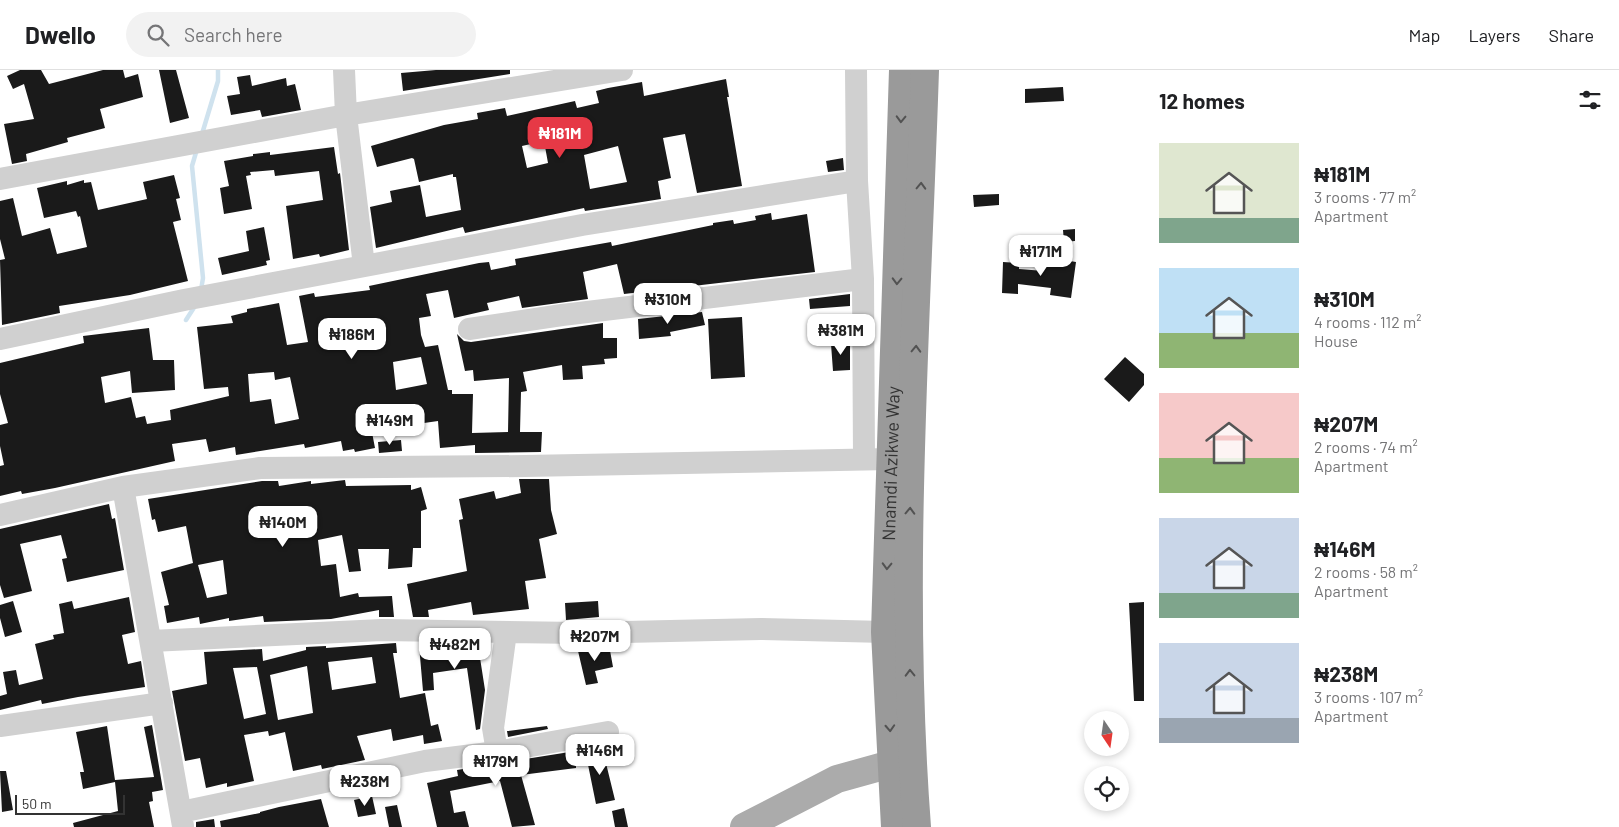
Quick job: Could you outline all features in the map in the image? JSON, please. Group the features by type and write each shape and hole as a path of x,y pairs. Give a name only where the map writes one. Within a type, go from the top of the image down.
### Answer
{"highway":[{"name":"Nnamdi Azikwe Way","path":"895,827 877,459 903,70"},
{"name":"Nnamdi Azikwe Way","path":"917,827 910,721 908,564 925,70"}],"main road":[{"path":"744,827 837,779 891,764"}],"street":[{"path":"344,70 346,115 364,266"},
{"path":"0,515 123,487 260,468 526,466 877,459 857,181 856,70"},
{"path":"0,179 346,115 612,71"},
{"path":"0,339 184,300 582,225 857,181"},
{"path":"469,329 562,315 863,279"},
{"path":"123,487 182,820 425,761 497,752 608,732"},
{"path":"151,641 382,630 579,632 761,628 885,632"},
{"path":"497,752 493,728 506,632"},
{"path":"0,726 162,703"}],"building":[{"path":"20,70 41,70 49,84 103,70 123,70 125,78 138,74 143,97 100,109 105,128 67,138 68,142 26,154 27,161 12,164 4,124 34,119 24,84 13,89 7,76"},
{"path":"159,70 176,70 189,118 170,123"},
{"path":"436,70 510,70 510,74 403,91 401,73"},
{"path":"250,75 252,86 286,78 287,86 295,84 301,110 262,117 260,110 231,115 227,96 240,94 237,77"},
{"path":"726,79 729,97 727,97 742,186 697,193 685,134 663,138 671,178 658,181 661,199 585,211 584,208 465,233 463,227 376,248 370,207 392,202 390,191 420,185 426,217 461,210 456,177 453,177 453,174 419,182 414,159 377,167 371,146 444,125 478,119 477,113 505,108 507,116 575,101 577,108 599,103 596,91 608,88 642,82 644,96","holes":["544,141 548,163 527,168 522,146","618,146 627,182 590,189 584,155"]},
{"path":"1063,87 1064,101 1025,103 1025,89"},
{"path":"334,147 338,174 340,173 349,250 320,257 319,254 293,259 286,206 323,200 319,171 275,176 274,170 250,172 251,175 246,176 252,209 224,214 220,188 229,186 224,161 253,156 253,154 270,152 270,155"},
{"path":"843,158 844,170 828,172 826,161"},
{"path":"174,175 180,198 176,199 181,220 173,222 188,281 130,295 59,306 60,313 2,325 0,260 5,259 0,239 0,201 13,198 22,236 50,228 57,254 87,247 80,216 78,217 76,211 44,218 37,188 67,181 67,185 84,180 84,183 91,182 98,210 147,199 143,182"},
{"path":"999,194 999,205 974,207 973,195"},
{"path":"771,213 772,220 807,214 815,272 624,294 617,264 583,272 588,299 522,308 519,296 487,303 489,310 454,318 448,290 426,294 431,316 419,318 421,335 425,347 438,345 448,390 452,390 452,394 473,394 472,433 508,432 509,378 474,381 473,370 465,371 457,334 464,341 471,342 603,323 603,338 617,338 617,358 604,359 605,364 582,366 583,379 563,380 562,365 523,372 527,391 521,392 520,432 542,432 541,452 475,453 475,445 440,448 438,421 403,426 402,416 370,422 375,448 355,452 354,449 343,451 341,441 305,448 304,444 236,455 235,447 209,452 206,439 172,444 175,461 55,488 22,494 21,491 0,496 0,466 4,465 0,446 0,425 8,423 0,394 0,363 84,343 83,336 149,328 153,360 174,360 175,390 132,393 130,371 101,377 105,403 131,397 136,418 145,416 147,424 171,420 170,410 229,396 228,387 204,389 197,327 233,323 231,316 247,312 247,309 279,303 287,345 308,342 299,296 314,293 315,297 370,290 369,286 479,263 489,262 491,270 516,265 515,259 611,242 612,246 713,225 713,223 733,220 734,224 756,220 755,216","holes":["421,357 427,384 396,390 393,362","274,372 275,380 290,377 299,419 275,424 271,399 250,402 248,374"]},
{"path":"264,227 270,260 266,261 267,265 222,275 218,258 249,251 246,231"},
{"path":"1075,229 1075,241 1064,242 1063,230"},
{"path":"1046,257 1076,262 1071,298 1050,295 1051,288 1018,284 1018,294 1002,293 1003,262 1019,263 1019,269 1044,271"},
{"path":"850,294 850,306 810,309 809,299"},
{"path":"702,312 705,325 670,332 671,336 639,339 638,319"},
{"path":"742,317 745,377 711,379 708,319"},
{"path":"850,342 850,370 833,371 831,344"},
{"path":"1125,357 1144,374 1144,385 1129,402 1104,379"},
{"path":"401,440 402,451 379,453 378,442"},
{"path":"519,479 549,479 551,510 557,534 539,539 546,578 525,581 529,609 473,615 471,602 428,610 429,617 413,617 407,584 467,571 459,520 463,519 459,499 494,491 496,499 521,493"},
{"path":"345,480 346,486 411,485 411,490 421,487 427,509 421,511 421,548 413,548 412,567 388,569 389,549 358,549 361,571 349,572 342,535 318,540 321,566 336,564 340,597 358,593 359,597 392,596 394,617 379,617 379,610 331,619 264,622 263,616 229,621 229,618 200,624 199,617 167,623 164,606 169,605 161,572 193,563 186,526 158,532 155,519 152,520 148,499 262,481 278,481 279,486 311,481 311,484","holes":["223,560 227,594 207,598 198,565"]},
{"path":"109,504 112,519 115,518 124,570 67,582 62,559 67,558 61,535 20,544 32,591 4,598 0,585 0,529"},
{"path":"129,597 135,632 122,635 128,664 141,661 145,687 42,704 41,700 0,710 0,696 7,694 3,672 16,670 19,685 43,679 35,644 54,639 53,635 64,633 59,604 72,601 74,609"},
{"path":"13,601 22,632 5,637 0,618 0,605"},
{"path":"598,601 599,617 566,620 565,603"},
{"path":"1144,602 1144,701 1134,701 1129,603"},
{"path":"396,643 397,653 393,653 400,698 425,693 431,726 438,724 442,741 424,744 423,735 393,741 391,729 357,736 365,760 322,769 321,765 293,771 285,732 269,736 268,731 244,735 254,781 227,787 227,783 206,788 200,758 185,761 172,691 207,684 204,652 262,649 263,661 306,650 306,647 326,646 326,648","holes":["372,657 376,683 332,690 328,662","307,666 313,713 278,720 270,675","257,667 266,714 244,719 233,668"]},
{"path":"419,645 478,645 485,690 480,729 476,730 467,668 433,673 434,690 423,691"},
{"path":"609,645 613,667 595,671 598,683 586,685 578,651"},
{"path":"152,725 163,790 152,792 153,801 149,802 154,827 74,827 73,823 118,811 115,782 83,789 80,772 84,772 76,732 107,726 115,780 154,777 144,727"},
{"path":"547,726 548,729 508,737 507,731"},
{"path":"602,747 615,800 596,804 585,750"},
{"path":"576,751 576,768 521,775 535,825 512,827 500,781 450,791 454,813 465,811 469,827 437,827 427,783 458,776 457,770"},
{"path":"0,771 6,771 13,810 2,812"},
{"path":"372,796 376,814 358,817 354,800"},
{"path":"321,799 329,827 221,827 220,821"},
{"path":"397,805 402,827 389,827 385,807"},
{"path":"624,808 628,827 615,827 612,811"},
{"path":"214,819 215,827 196,827 196,822"}],"waterway":[{"path":"202,134 218,81 218,70"},
{"path":"197,149 192,166 203,278 201,290"},
{"path":"186,320 195,306"}]}
